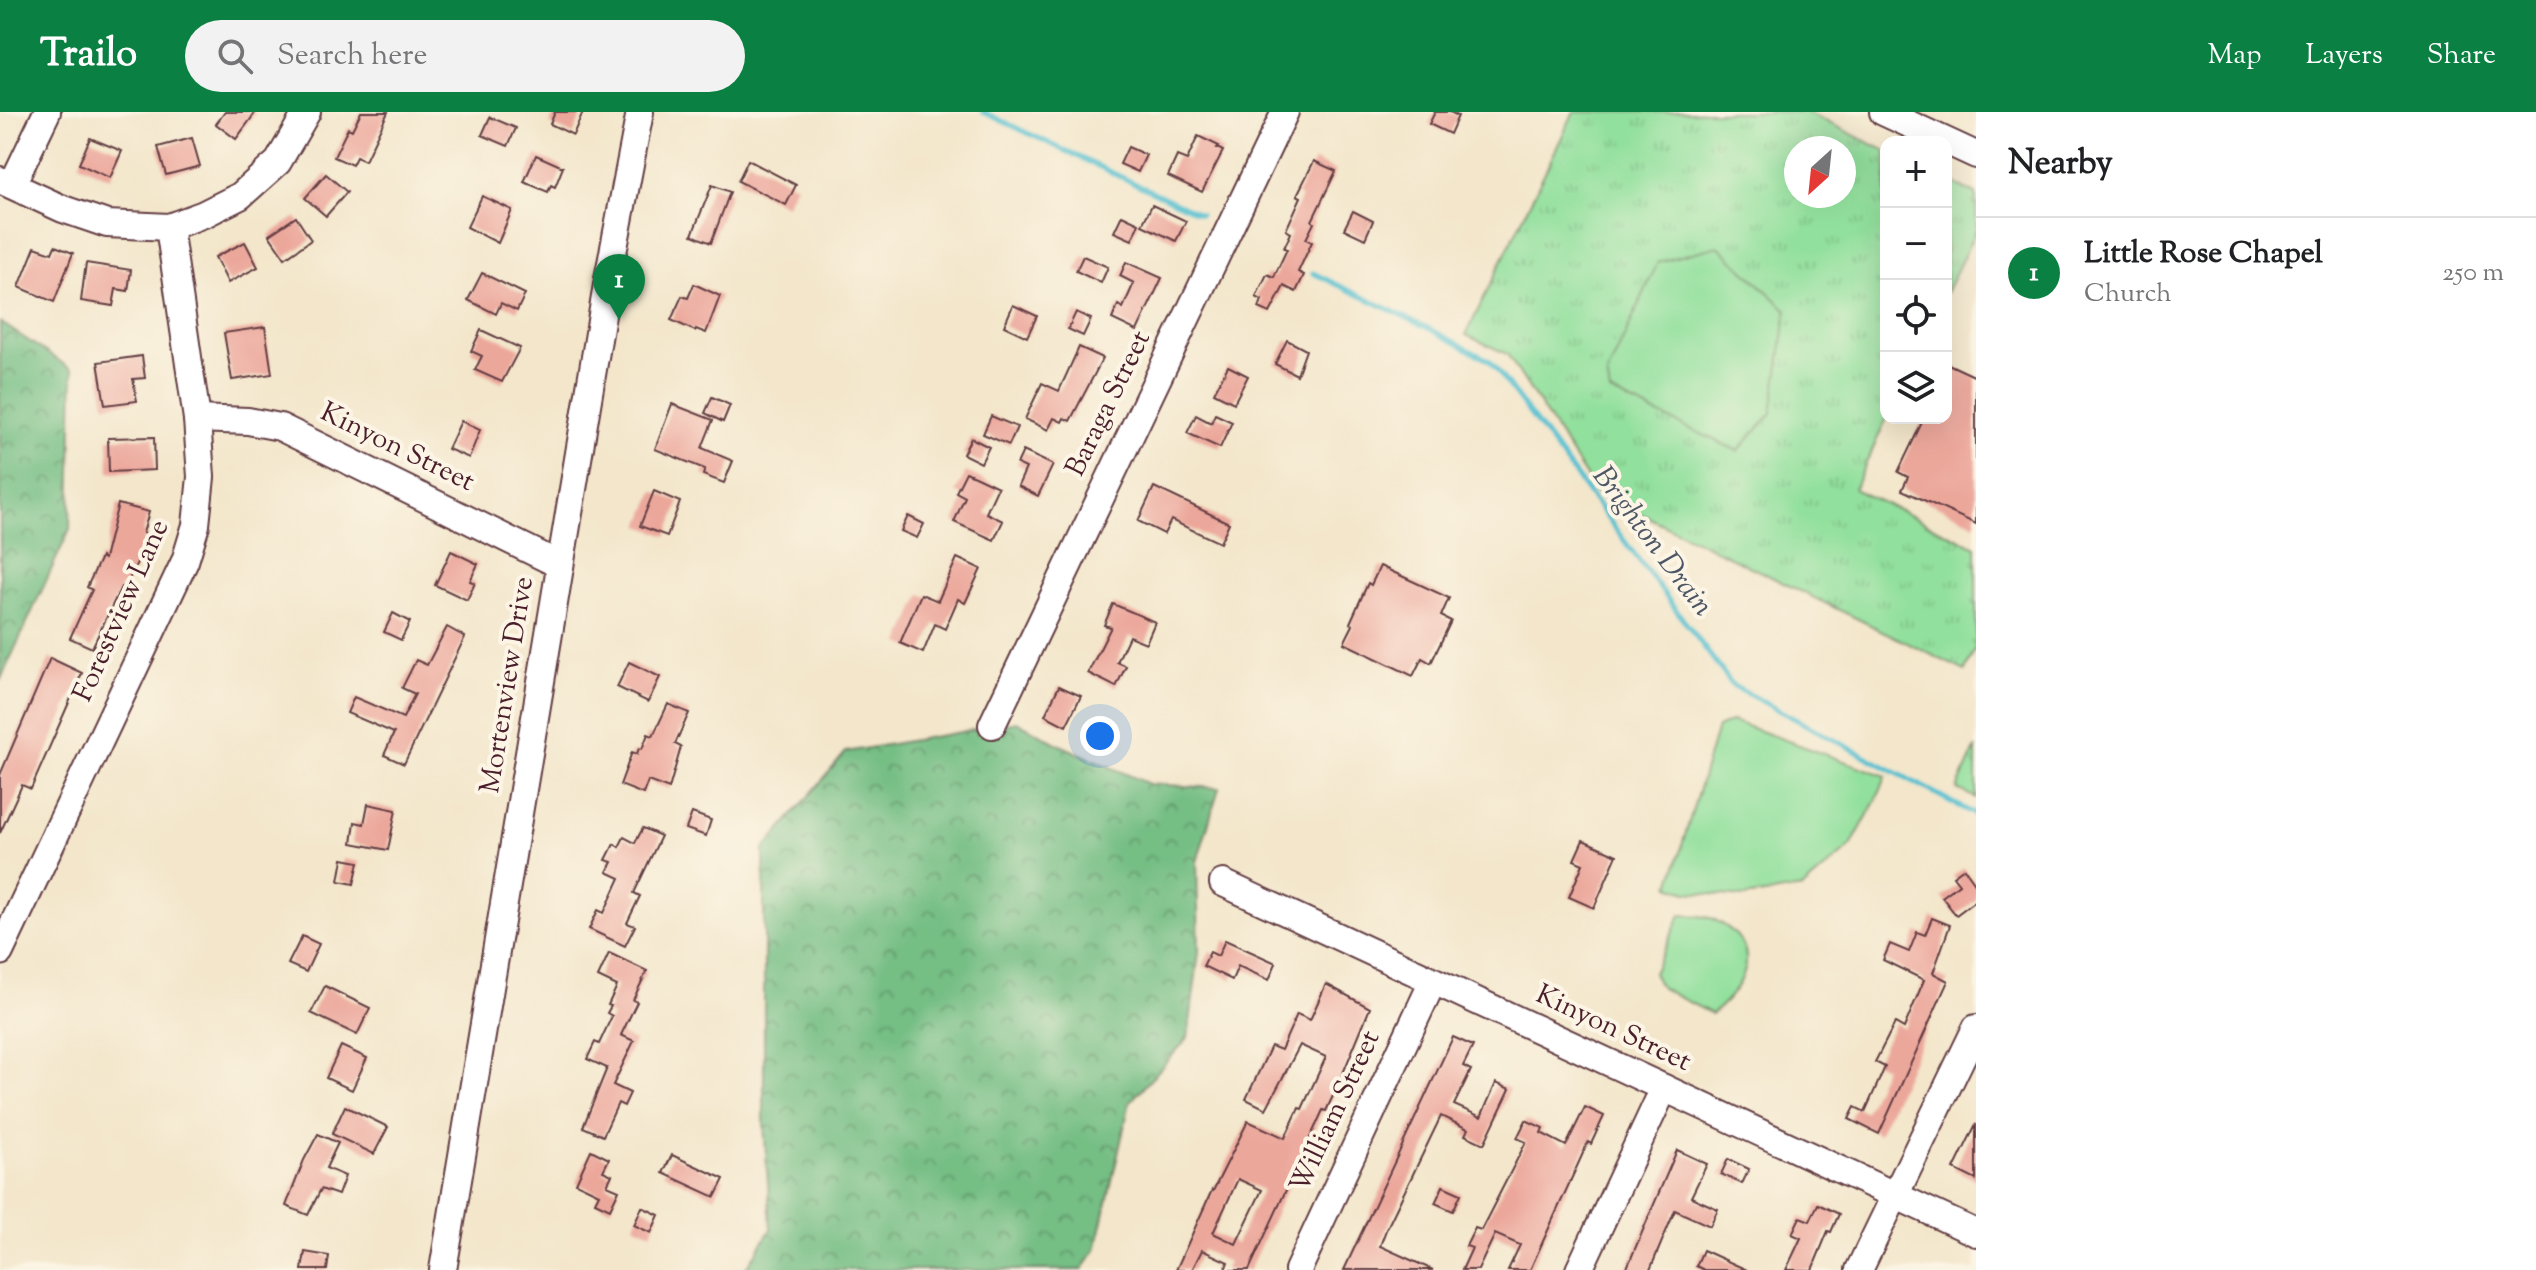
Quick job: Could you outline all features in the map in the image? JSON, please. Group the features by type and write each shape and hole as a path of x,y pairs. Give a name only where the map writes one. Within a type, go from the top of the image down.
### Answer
{"street":[{"path":"47,112 6,183 63,209 107,224 169,227 240,196 278,162 307,112"},
{"name":"Mortenview Drive","path":"443,1270 608,279 640,112"},
{"name":"Baraga Street","path":"992,725 1285,112"},
{"path":"1883,112 1976,155"},
{"name":"Forestview Lane","path":"0,952 185,561 196,525 201,480 197,419 169,227"},
{"name":"Kinyon Street","path":"197,419 248,421 280,427 560,565"},
{"name":"Kinyon Street","path":"1223,883 1976,1233"},
{"name":"William Street","path":"1298,1270 1433,981"},
{"path":"1859,1270 1976,1028"},
{"path":"1579,1270 1664,1088"}],"green space":[{"path":"1574,112 1807,112 1856,136 1784,136 1784,208 1856,208 1856,136 1880,148 1880,424 1884,424 1854,489 1976,547 1976,648 1965,671 1596,492 1507,354 1466,335"},
{"path":"1952,183 1976,194 1976,230 1952,280"},
{"path":"1718,246 1787,310 1772,413 1738,451 1610,392 1607,375 1658,262"},
{"path":"0,322 73,370 70,529 0,681"},
{"path":"1732,721 1886,776 1851,846 1803,888 1745,897 1687,892 1670,886 1717,728"},
{"path":"1018,722 1058,744 1149,784 1219,788 1197,862 1199,952 1188,1038 1130,1102 1096,1250 1082,1270 745,1270 771,1229 764,1124 764,849 846,752"},
{"path":"1976,747 1976,798 1957,789"},
{"path":"1681,915 1713,919 1730,929 1745,953 1746,965 1742,978 1712,1014 1661,988 1653,973"}],"building":[{"path":"225,112 256,112 236,139 216,124"},
{"path":"361,112 388,112 365,161 356,157 352,165 334,157 348,128 352,130"},
{"path":"555,112 583,112 573,135 550,124"},
{"path":"1435,112 1450,112 1458,116 1450,134 1429,124"},
{"path":"490,117 516,128 508,146 482,135"},
{"path":"1198,136 1223,151 1202,192 1168,176 1177,156 1187,160"},
{"path":"90,138 122,151 110,178 79,164"},
{"path":"192,138 200,166 166,175 158,147"},
{"path":"1128,147 1146,155 1138,172 1120,164"},
{"path":"536,155 563,167 555,187 551,185 548,192 524,182"},
{"path":"748,160 796,185 786,205 738,181"},
{"path":"1314,161 1336,171 1306,239 1312,242 1298,272 1304,275 1296,292 1284,286 1270,313 1259,308 1262,300 1256,297 1267,274 1274,277 1287,249 1284,248 1291,233 1286,230 1301,197 1297,195"},
{"path":"326,174 347,192 326,216 305,198"},
{"path":"712,185 730,192 711,243 692,235"},
{"path":"482,196 512,210 498,243 467,227"},
{"path":"1152,205 1186,221 1176,241 1142,225"},
{"path":"1353,211 1373,221 1365,239 1344,229"},
{"path":"1122,215 1139,223 1132,240 1114,232"},
{"path":"296,217 311,240 285,258 269,235"},
{"path":"245,242 258,267 228,283 215,257"},
{"path":"55,246 73,253 54,302 19,287 35,247 52,253"},
{"path":"1083,256 1108,267 1101,283 1076,271"},
{"path":"1126,262 1162,278 1137,331 1112,319 1118,305 1123,308 1134,283 1120,276"},
{"path":"86,263 131,270 128,291 116,289 113,306 81,301"},
{"path":"482,273 525,294 517,311 501,303 496,314 468,300"},
{"path":"694,284 720,296 706,333 671,320 682,296 688,298"},
{"path":"1013,305 1037,316 1027,337 1004,326"},
{"path":"1076,312 1091,319 1083,336 1068,329"},
{"path":"265,327 272,374 232,380 224,333"},
{"path":"481,330 520,348 502,382 475,370 482,356 471,351"},
{"path":"1287,340 1306,350 1297,375 1275,364"},
{"path":"1079,347 1103,358 1070,421 1064,418 1062,422 1054,418 1048,430 1025,419 1042,383 1059,391"},
{"path":"142,356 145,378 133,379 137,401 105,405 98,362"},
{"path":"1228,366 1248,376 1234,403 1214,393"},
{"path":"1952,366 1976,377 1976,524 1902,490 1908,477 1898,472 1921,424 1952,424"},
{"path":"712,397 730,405 723,422 705,413"},
{"path":"672,404 713,420 702,448 733,461 724,483 703,475 705,469 655,449"},
{"path":"1215,414 1232,422 1220,448 1187,433 1196,415 1211,423"},
{"path":"991,416 1017,427 1009,445 983,434"},
{"path":"461,421 480,430 469,458 448,449"},
{"path":"154,437 155,470 109,472 108,438"},
{"path":"971,438 989,447 981,463 963,454"},
{"path":"1023,451 1053,465 1038,496 1018,486 1026,468 1017,464"},
{"path":"966,472 998,487 986,513 1003,521 994,540 954,522 965,497 956,492"},
{"path":"1154,487 1229,523 1220,543 1171,520 1164,534 1138,521"},
{"path":"654,491 680,502 667,536 640,526"},
{"path":"118,504 149,512 143,533 146,534 125,588 121,587 92,648 70,638 92,590 87,587 101,557 104,559"},
{"path":"908,516 924,524 917,538 901,531"},
{"path":"451,551 478,564 470,581 475,583 467,600 435,585"},
{"path":"957,558 981,569 965,603 958,599 945,629 935,624 923,653 900,643 921,594 938,601"},
{"path":"1380,566 1449,598 1441,616 1451,621 1431,663 1422,658 1413,676 1344,643 1368,583 1371,585"},
{"path":"1113,604 1155,622 1146,643 1129,636 1117,662 1126,666 1116,687 1088,673 1111,627 1104,625"},
{"path":"393,613 410,622 401,640 384,632"},
{"path":"447,627 465,637 404,764 384,755 394,733 347,713 354,697 403,718 415,694 402,688 416,660 427,665"},
{"path":"50,658 82,673 31,789 22,785 0,833 0,775"},
{"path":"629,662 660,677 648,702 617,687"},
{"path":"1059,686 1081,696 1066,726 1045,715"},
{"path":"668,704 689,713 675,744 681,747 669,789 648,781 643,794 620,785 632,752 637,754 639,748 642,749 648,734 653,736"},
{"path":"368,804 396,810 388,850 352,843 355,822 364,824"},
{"path":"692,813 711,820 706,836 686,829"},
{"path":"643,828 661,836 634,893 640,896 627,923 635,926 625,946 589,929 598,910 604,913 620,878 607,872 612,862 606,860 614,844 619,847 624,837 635,843"},
{"path":"1583,840 1617,855 1594,908 1569,897 1583,864 1574,860"},
{"path":"343,859 359,862 354,884 339,881"},
{"path":"1964,868 1976,885 1976,900 1956,915 1942,897 1959,884 1953,876"},
{"path":"1932,918 1950,925 1933,973 1948,981 1879,1134 1849,1119 1855,1107 1865,1112 1885,1067 1875,1062 1895,1023 1904,1028 1924,980 1883,960 1890,944 1909,952 1917,932 1925,935"},
{"path":"302,936 319,944 306,972 288,964"},
{"path":"1225,940 1276,963 1269,980 1238,966 1232,980 1203,966 1210,952 1218,956"},
{"path":"609,953 647,971 633,1000 637,1002 621,1035 634,1041 613,1085 630,1093 624,1106 618,1103 603,1136 583,1127 607,1068 587,1059 595,1042 599,1044 612,1016 607,1013 611,1006 608,1005 617,986 598,977"},
{"path":"1326,984 1370,1008 1339,1083 1326,1111 1323,1110 1249,1270 1225,1270 1228,1262 1202,1250 1192,1270 1176,1270 1248,1121 1285,1138 1299,1108 1302,1109 1326,1057 1300,1045 1266,1109 1246,1099 1271,1046 1281,1050 1297,1014 1310,1020","holes":["1238,1179 1262,1190 1236,1244 1213,1233"]},
{"path":"325,986 370,1008 357,1035 311,1013"},
{"path":"1453,1037 1473,1046 1463,1066 1471,1070 1454,1105 1481,1117 1496,1083 1510,1089 1484,1144 1465,1135 1468,1129 1441,1116 1386,1230 1380,1246 1433,1270 1344,1270"},
{"path":"341,1046 367,1058 352,1090 326,1078"},
{"path":"345,1106 388,1127 374,1154 332,1134"},
{"path":"1585,1107 1604,1116 1591,1144 1588,1142 1530,1270 1508,1270 1520,1245 1495,1234 1478,1270 1462,1270 1472,1248 1466,1246 1475,1228 1481,1230 1526,1142 1517,1138 1526,1120 1543,1128 1541,1133 1566,1146"},
{"path":"1976,1124 1976,1180 1954,1169"},
{"path":"318,1134 338,1143 326,1168 345,1176 338,1195 321,1189 308,1215 286,1206"},
{"path":"591,1150 609,1159 603,1171 612,1175 607,1185 619,1190 610,1209 595,1202 599,1194 576,1183"},
{"path":"1677,1150 1707,1164 1691,1197 1718,1209 1710,1226 1675,1210 1650,1270 1626,1270"},
{"path":"672,1155 724,1179 715,1197 663,1173"},
{"path":"1728,1159 1749,1169 1742,1184 1721,1174"},
{"path":"1443,1186 1461,1194 1453,1211 1435,1203"},
{"path":"1818,1204 1839,1214 1831,1232 1828,1231 1812,1270 1786,1270 1801,1238 1792,1234 1800,1217 1810,1221"},
{"path":"642,1207 659,1215 651,1233 634,1225"},
{"path":"1703,1250 1747,1270 1704,1270 1696,1266"},
{"path":"305,1252 329,1256 327,1270 302,1270"}],"waterway":[{"name":"Brighton Drain","path":"983,112 1200,214"},
{"name":"Brighton Drain","path":"1313,273 1490,361 1733,686 1976,815"}],"place":[{"name":"Little Rose Chapel","path":"619,320"}]}
